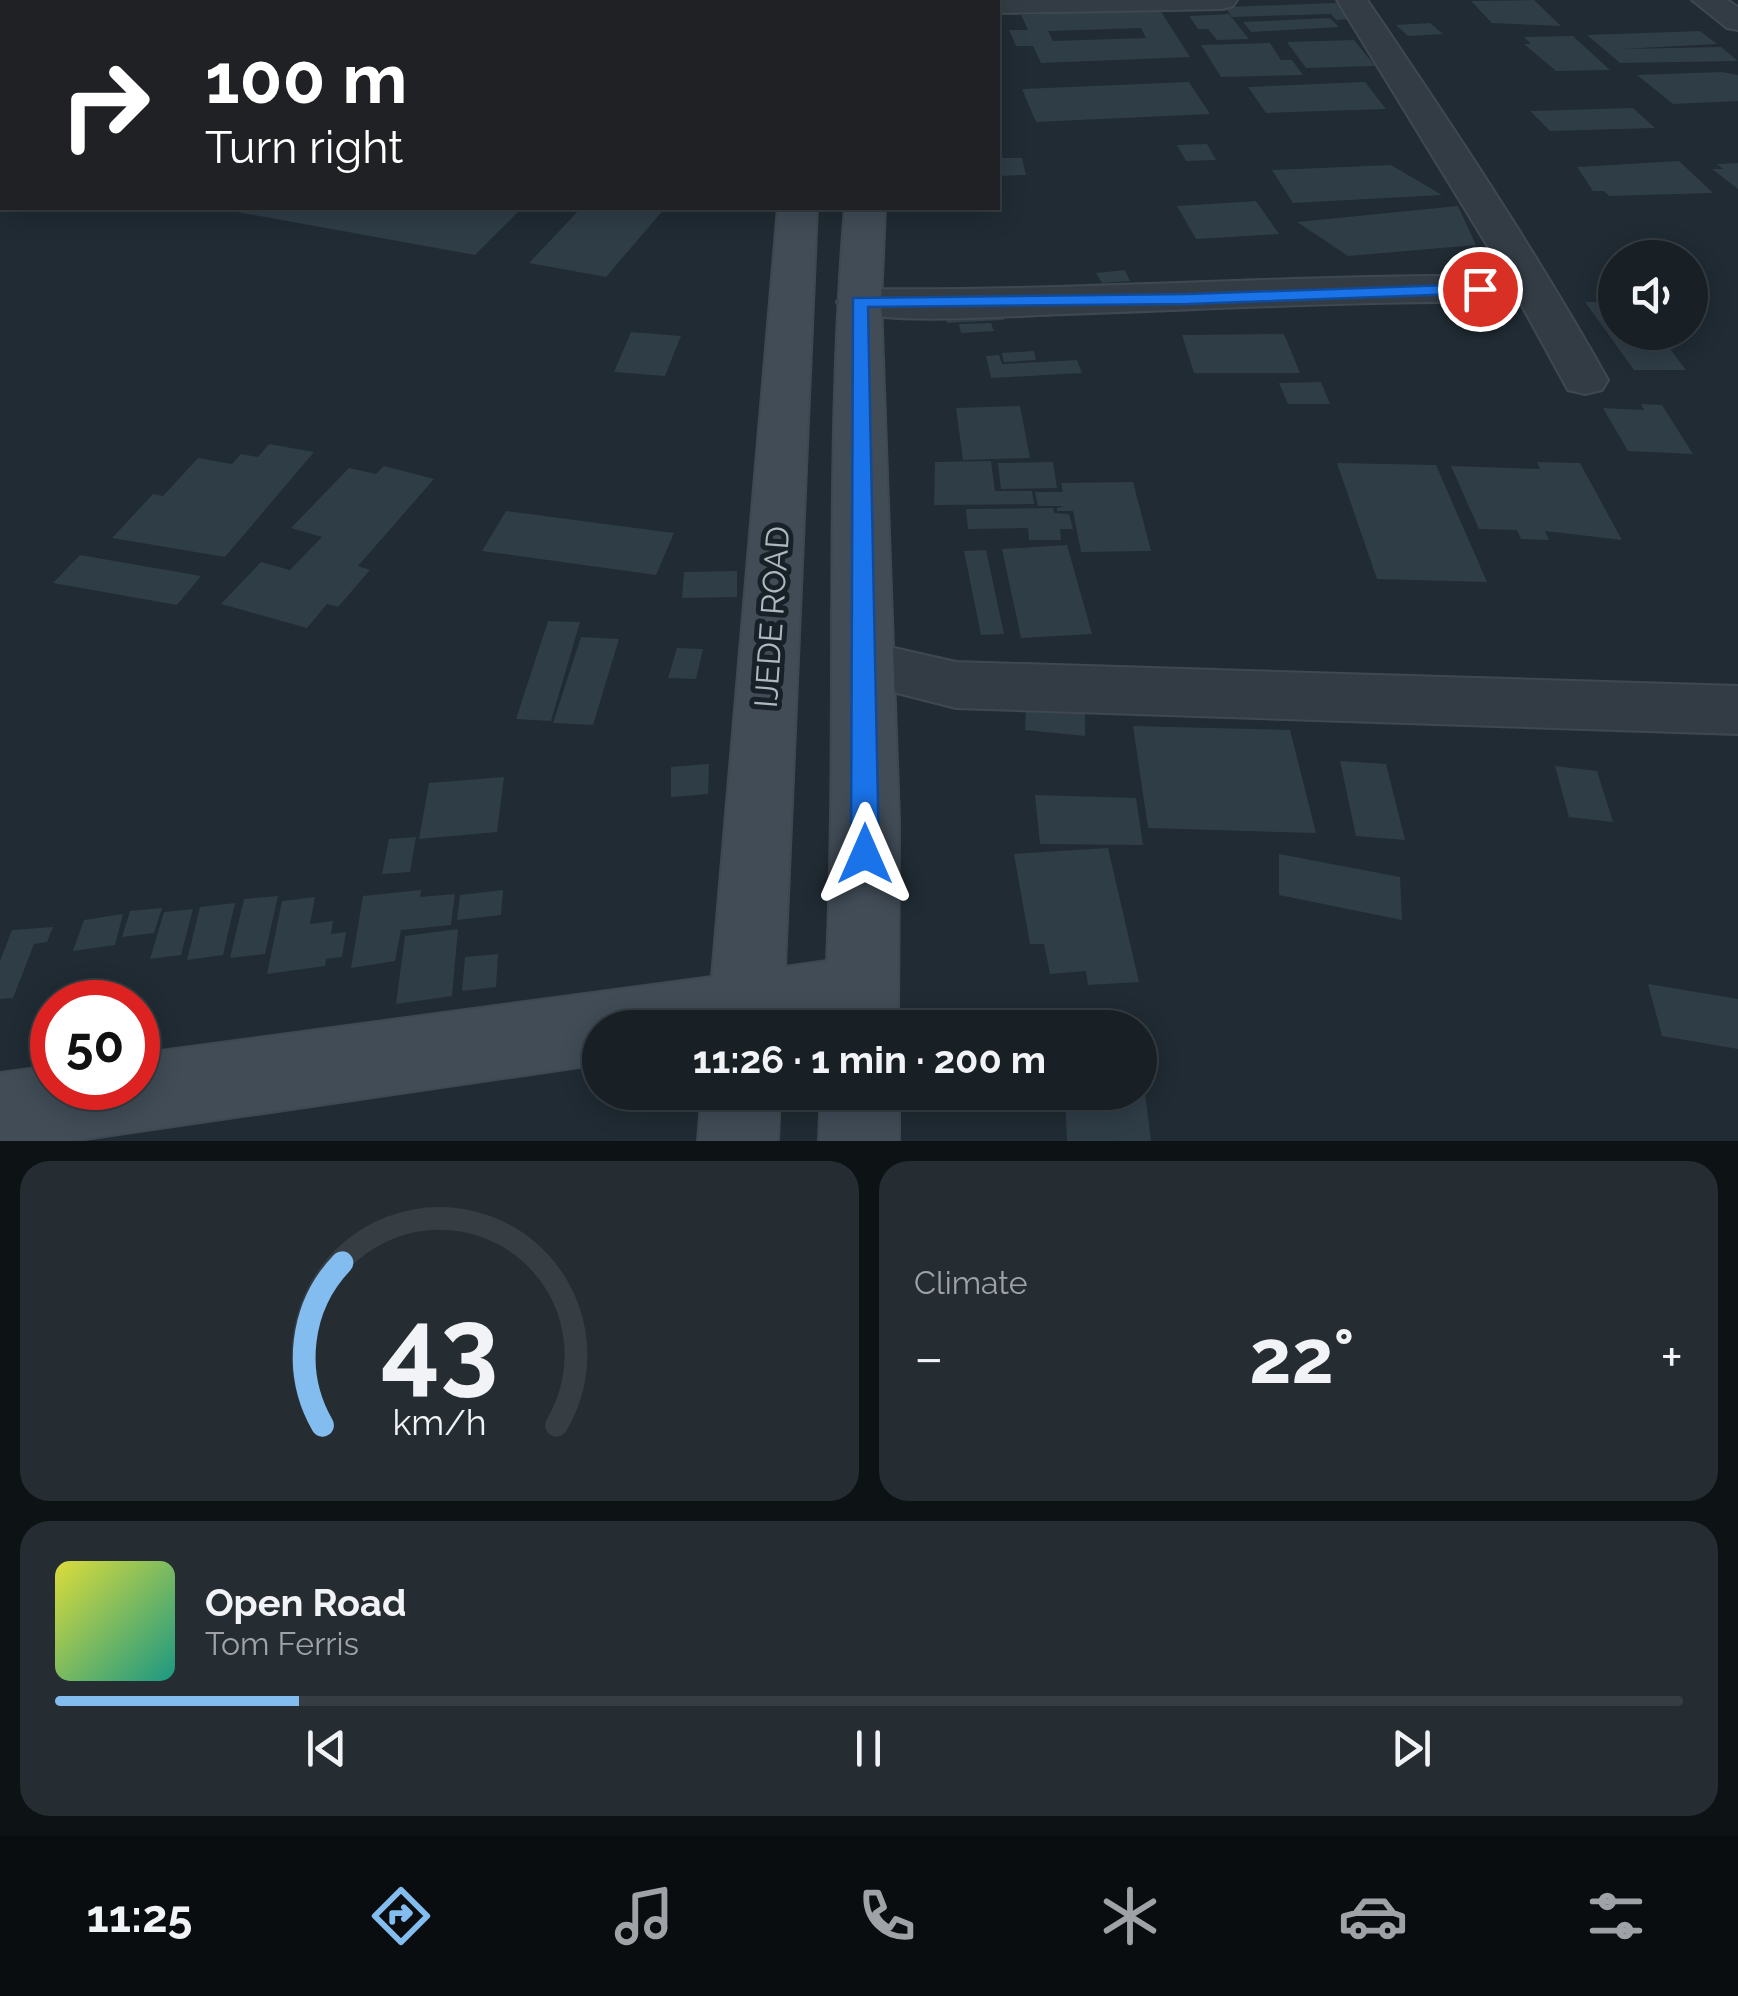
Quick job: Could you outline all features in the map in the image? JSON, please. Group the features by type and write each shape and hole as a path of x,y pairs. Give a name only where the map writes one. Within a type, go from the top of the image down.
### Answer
{"main road":[{"name":"IJEDE ROAD","path":"746,1010 797,210"},
{"path":"862,1009 859,302 865,210"},
{"path":"0,1112 582,1038"},
{"path":"738,1141 740,1110"},
{"path":"859,1141 860,1110"}],"street":[{"path":"1000,4 1222,0"},
{"path":"1352,0 1537,289 1585,380"},
{"path":"1707,0 1738,21"},
{"path":"859,302 1188,299 1537,289"},
{"path":"863,663 956,685 1738,710"}],"building":[{"path":"1534,0 1561,26 1492,23 1471,1"},
{"path":"1336,3 1350,19 1336,20 1331,14 1232,17 1225,7"},
{"path":"1160,10 1190,57 1041,63 1033,46 1016,46 1009,30 1028,30 1021,15","holes":["1141,28 1146,38 1053,41 1048,31"]},
{"path":"1229,14 1249,39 1217,40 1208,29 1198,29 1189,16"},
{"path":"1330,18 1339,27 1251,32 1243,22"},
{"path":"1430,23 1443,34 1408,36 1396,25"},
{"path":"1700,31 1717,44 1622,49 1721,47 1738,61 1620,63 1587,35"},
{"path":"1573,36 1610,70 1556,71 1524,44 1531,44 1524,37"},
{"path":"1354,40 1375,66 1306,68 1287,42"},
{"path":"1270,43 1281,60 1292,60 1303,75 1221,77 1201,45"},
{"path":"1637,75 1738,75 1738,101 1673,104"},
{"path":"1189,82 1210,114 1036,122 1022,89"},
{"path":"1365,82 1386,109 1266,113 1248,87"},
{"path":"1633,108 1655,128 1550,131 1530,111"},
{"path":"1207,144 1216,160 1186,161 1177,145"},
{"path":"1000,158 1022,158 1026,175 1000,176"},
{"path":"1679,161 1713,193 1609,196 1604,191 1593,191 1577,167"},
{"path":"1738,163 1738,189 1712,169 1723,169 1717,164"},
{"path":"1391,165 1442,195 1293,203 1272,170"},
{"path":"1256,201 1279,234 1196,239 1177,206"},
{"path":"1458,206 1476,245 1348,256 1297,222"},
{"path":"226,210 520,210 475,255"},
{"path":"579,210 663,210 606,277 529,263"},
{"path":"1125,270 1130,281 1102,283 1096,273"},
{"path":"1585,302 1598,302 1598,320"},
{"path":"1001,309 1004,320 947,323 944,312"},
{"path":"991,323 994,331 961,333 959,324"},
{"path":"631,332 681,336 665,376 614,372"},
{"path":"1284,334 1300,373 1194,373 1182,335"},
{"path":"1620,350 1671,350 1686,370 1634,370"},
{"path":"1034,351 1036,360 1004,362 1002,353"},
{"path":"999,355 1002,364 1077,360 1082,373 991,378 986,356"},
{"path":"1321,382 1330,404 1288,404 1279,383"},
{"path":"1641,404 1662,405 1693,454 1628,451 1603,408 1644,410"},
{"path":"1020,406 1030,458 963,460 956,408"},
{"path":"269,444 314,452 225,557 112,538 153,494 163,496 198,458 232,464 241,454 258,457"},
{"path":"991,461 995,491 1032,491 1034,504 934,505 935,462"},
{"path":"1053,462 1057,488 1001,489 998,463"},
{"path":"1537,462 1580,463 1622,540 1545,531 1549,540 1521,539 1517,530 1479,529 1451,466 1540,469"},
{"path":"1337,463 1436,465 1487,582 1377,579"},
{"path":"384,466 434,479 358,566 370,570 338,607 327,604 307,628 221,604 261,562 290,570 322,537 291,528 349,468 376,474"},
{"path":"1133,482 1151,551 1081,552 1073,511 1057,511 1064,506 1038,506 1035,492 1063,492 1061,483"},
{"path":"1053,508 1054,513 1069,514 1073,529 1060,529 1061,540 1029,540 1028,528 968,529 966,509"},
{"path":"506,511 674,533 656,575 482,551"},
{"path":"1067,545 1092,634 1021,638 1002,549"},
{"path":"986,550 1004,634 981,635 964,551"},
{"path":"80,555 201,576 177,605 53,583"},
{"path":"737,571 737,597 682,598 684,572"},
{"path":"548,621 580,622 551,721 516,719"},
{"path":"581,637 619,639 593,725 553,723"},
{"path":"677,648 703,649 696,679 668,678"},
{"path":"1026,708 1085,714 1085,736 1025,730"},
{"path":"1133,726 1290,730 1316,833 1148,828"},
{"path":"1340,761 1386,764 1405,840 1356,836"},
{"path":"709,764 708,794 671,797 671,767"},
{"path":"1555,766 1597,771 1613,822 1569,817"},
{"path":"504,777 497,832 419,839 429,783"},
{"path":"1035,795 1136,798 1143,845 1040,844"},
{"path":"416,837 410,872 382,874 389,839"},
{"path":"1108,848 1139,982 1088,985 1086,971 1050,974 1044,944 1030,944 1014,854"},
{"path":"1279,854 1400,877 1402,920 1279,895"},
{"path":"421,890 420,897 455,894 451,925 401,930 395,961 351,968 363,896"},
{"path":"503,890 501,915 457,920 460,895"},
{"path":"278,896 265,954 230,958 244,899"},
{"path":"315,897 310,924 333,921 331,934 346,932 342,957 326,959 325,966 267,974 282,901"},
{"path":"235,903 223,955 187,960 200,907"},
{"path":"162,908 154,933 122,937 130,911"},
{"path":"193,909 181,955 150,959 164,912"},
{"path":"123,914 115,945 73,951 84,920"},
{"path":"53,927 47,942 34,944 13,998 0,999 0,961 12,930"},
{"path":"458,929 452,996 396,1004 405,936"},
{"path":"498,954 496,987 462,991 465,957"},
{"path":"1648,984 1738,999 1738,1049 1662,1036"},
{"path":"1066,1110 1147,1110 1151,1141 1067,1141"}],"route":[{"path":"865,854 859,302 1188,299 1480,289"}]}
